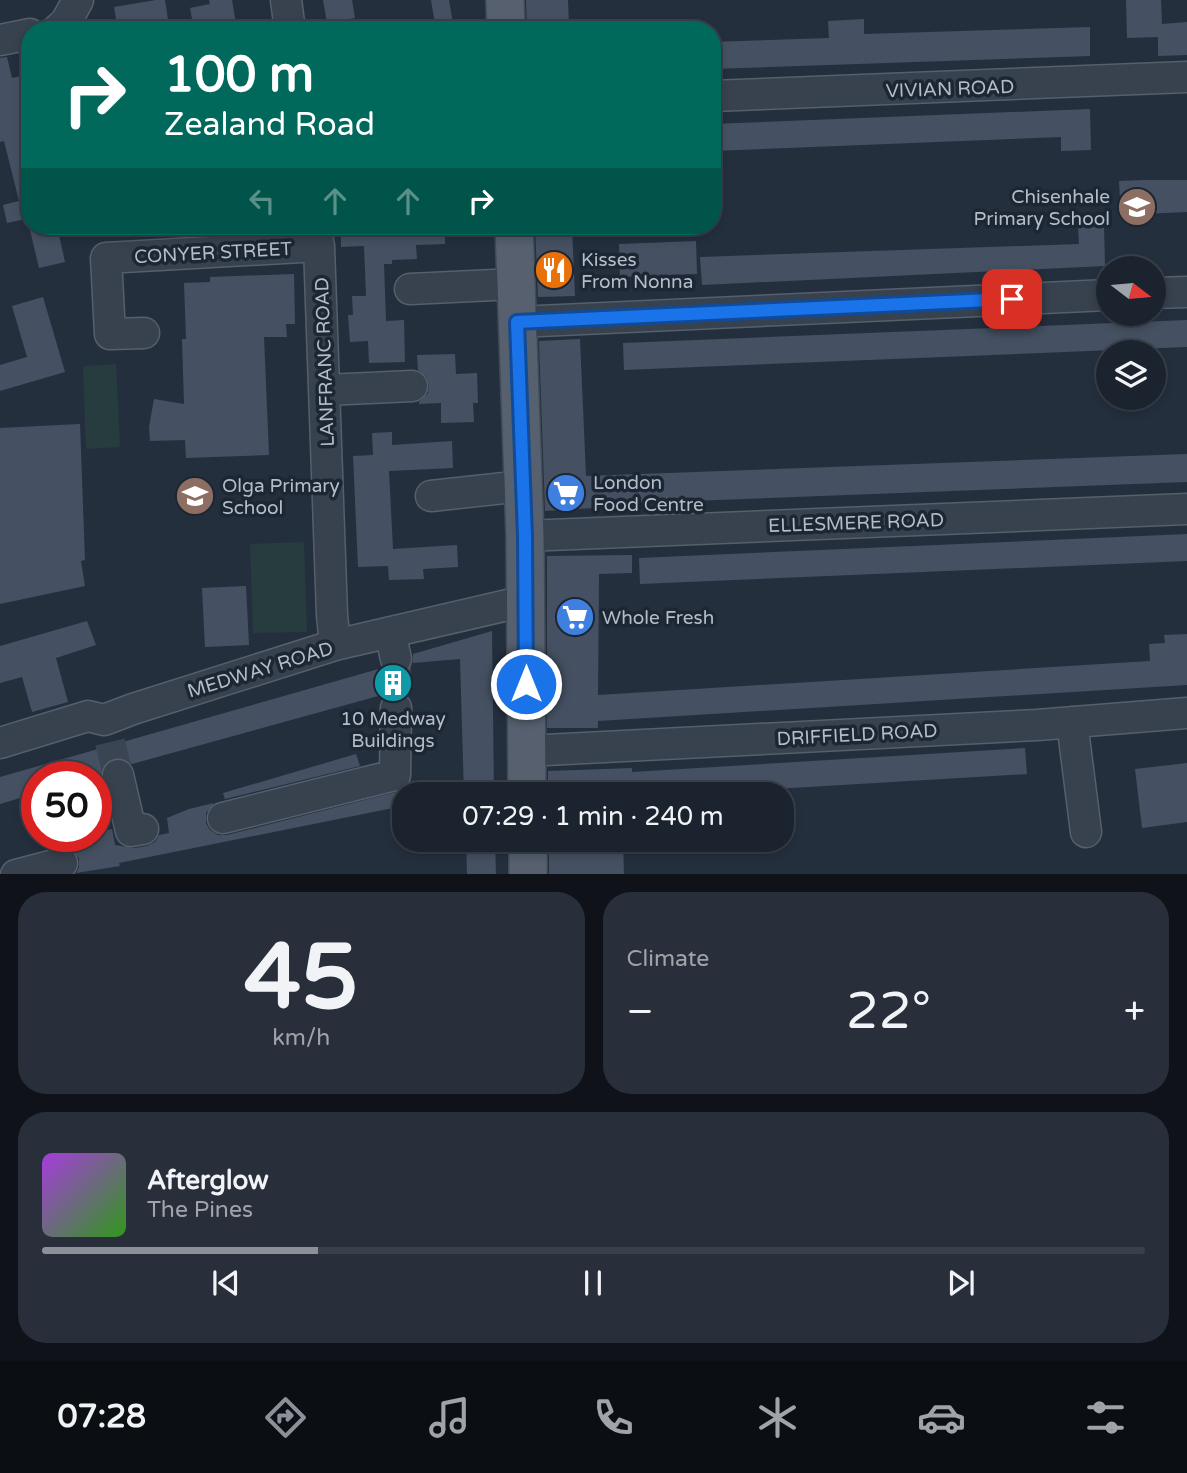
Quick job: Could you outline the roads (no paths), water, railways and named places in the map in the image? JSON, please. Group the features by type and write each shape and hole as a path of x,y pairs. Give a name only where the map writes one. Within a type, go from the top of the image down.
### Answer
{"main road":[{"path":"505,0 506,21"},
{"path":"514,235 525,536 527,782"},
{"path":"528,852 528,874"}],"street":[{"path":"67,21 78,0"},
{"path":"286,0 289,21"},
{"path":"0,40 21,36"},
{"name":"VIVIAN ROAD","path":"721,96 1187,77"},
{"name":"CONYER STREET","path":"145,333 110,334 106,258 317,236"},
{"name":"LANFRANC ROAD","path":"317,236 326,390 335,645"},
{"path":"410,289 516,284"},
{"path":"1166,293 1187,292"},
{"path":"517,322 1096,296"},
{"path":"326,390 412,386"},
{"path":"431,496 522,486"},
{"name":"ELLESMERE ROAD","path":"525,536 1187,509"},
{"name":"MEDWAY ROAD","path":"0,743 88,716 107,731 133,709 335,645 393,646 525,601"},
{"path":"223,818 395,775 396,708"},
{"name":"DRIFFIELD ROAD","path":"526,751 1072,722 1187,713"},
{"path":"1072,722 1086,832"},
{"path":"118,775 131,831 143,829"},
{"path":"16,874 62,863"}],"tunnel":[{"path":"396,659 396,708"},
{"path":"110,742 118,775"}],"place":[{"name":"Chisenhale Primary School","path":"1137,207"},
{"name":"Kisses From Nonna","path":"554,270"},
{"name":"London Food Centre","path":"566,493"},
{"name":"Olga Primary School","path":"195,496"},
{"name":"Whole Fresh","path":"575,617"},
{"name":"10 Medway Buildings","path":"393,683"}]}
